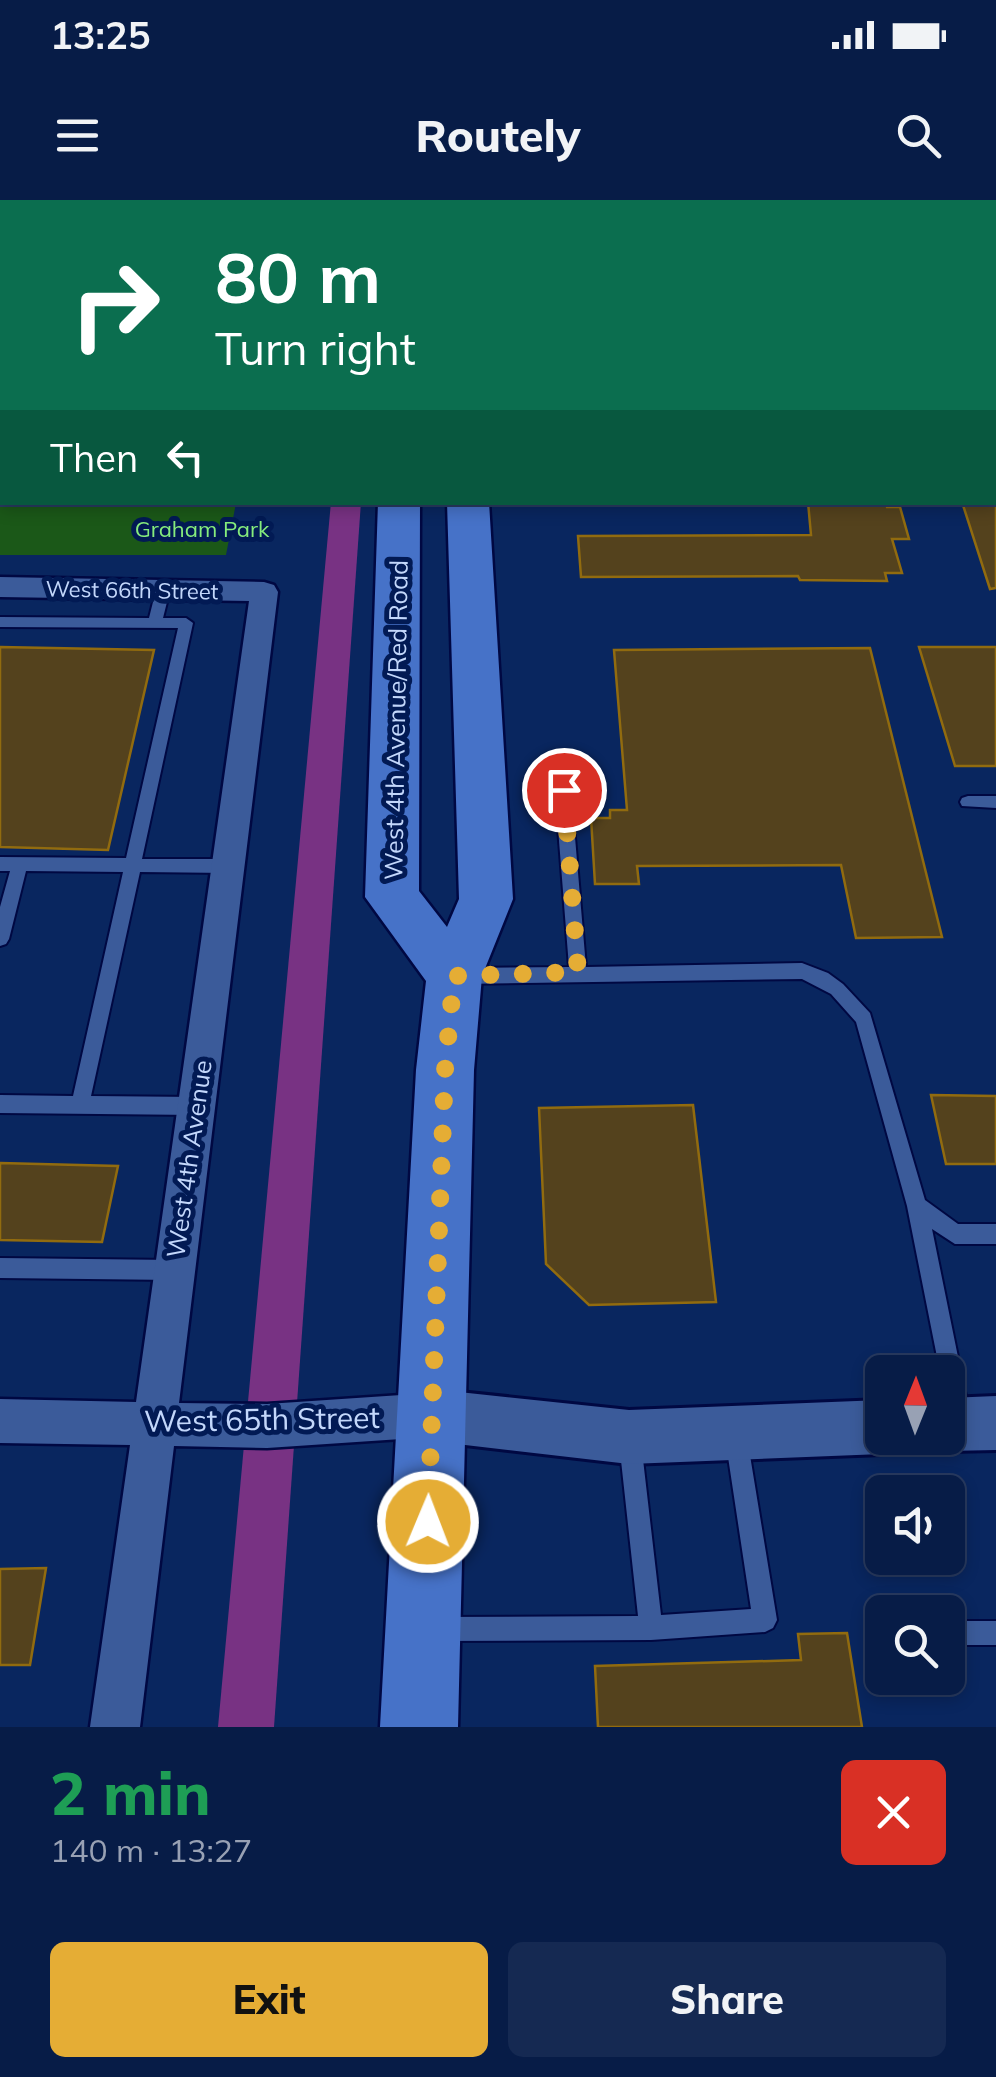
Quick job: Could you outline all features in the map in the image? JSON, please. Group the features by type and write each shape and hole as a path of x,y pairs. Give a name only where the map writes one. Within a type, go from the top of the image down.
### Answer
{"main road":[{"name":"West 4th Avenue/Red Road","path":"399,505 392,897 454,976"},
{"path":"419,1727 426,1630 445,1070 454,976 486,899 468,505"}],"street":[{"name":"West 66th Street","path":"0,588 264,592"},
{"name":"West 4th Avenue","path":"115,1727 264,592"},
{"name":"West 65th Street","path":"0,1421 268,1426 431,1415 630,1437 865,1428"}],"lane":[{"path":"155,622 163,590"},
{"path":"0,622 186,623 80,1104"},
{"path":"564,790 578,972"},
{"path":"968,802 996,802"},
{"path":"0,864 228,866"},
{"path":"0,938 20,864"},
{"path":"454,976 802,971 825,978 848,998 864,1020 916,1206 968,1424"},
{"path":"0,1104 196,1106"},
{"path":"916,1206 955,1234 996,1234"},
{"path":"0,1268 175,1270"},
{"path":"426,1630 651,1628 765,1620 735,1433"},
{"path":"630,1437 651,1628"},
{"path":"965,1633 996,1633"}],"green space":[{"name":"Graham Park","path":"0,505 236,505 226,555 0,555"}],"building":[{"path":"808,505 900,507 909,539 892,539 902,573 885,573 887,581 800,580 798,576 581,577 578,536 811,535"},
{"path":"963,505 996,505 996,588 990,589"},
{"path":"0,647 154,650 108,850 0,847"},
{"path":"919,647 996,647 996,766 955,766"},
{"path":"870,648 942,937 856,938 841,865 637,866 639,884 595,884 591,818 610,818 610,810 627,810 614,650"},
{"path":"931,1095 996,1096 996,1164 946,1164"},
{"path":"693,1105 716,1302 589,1305 546,1264 539,1108"},
{"path":"0,1163 118,1166 102,1242 0,1240"},
{"path":"46,1568 30,1665 0,1665 0,1569"},
{"path":"847,1633 862,1727 598,1727 595,1666 801,1660 798,1634"}],"waterway":[{"path":"246,1727 346,505"}],"route":[{"path":"428,1522 445,1070 454,976 578,972 564,790"}]}
